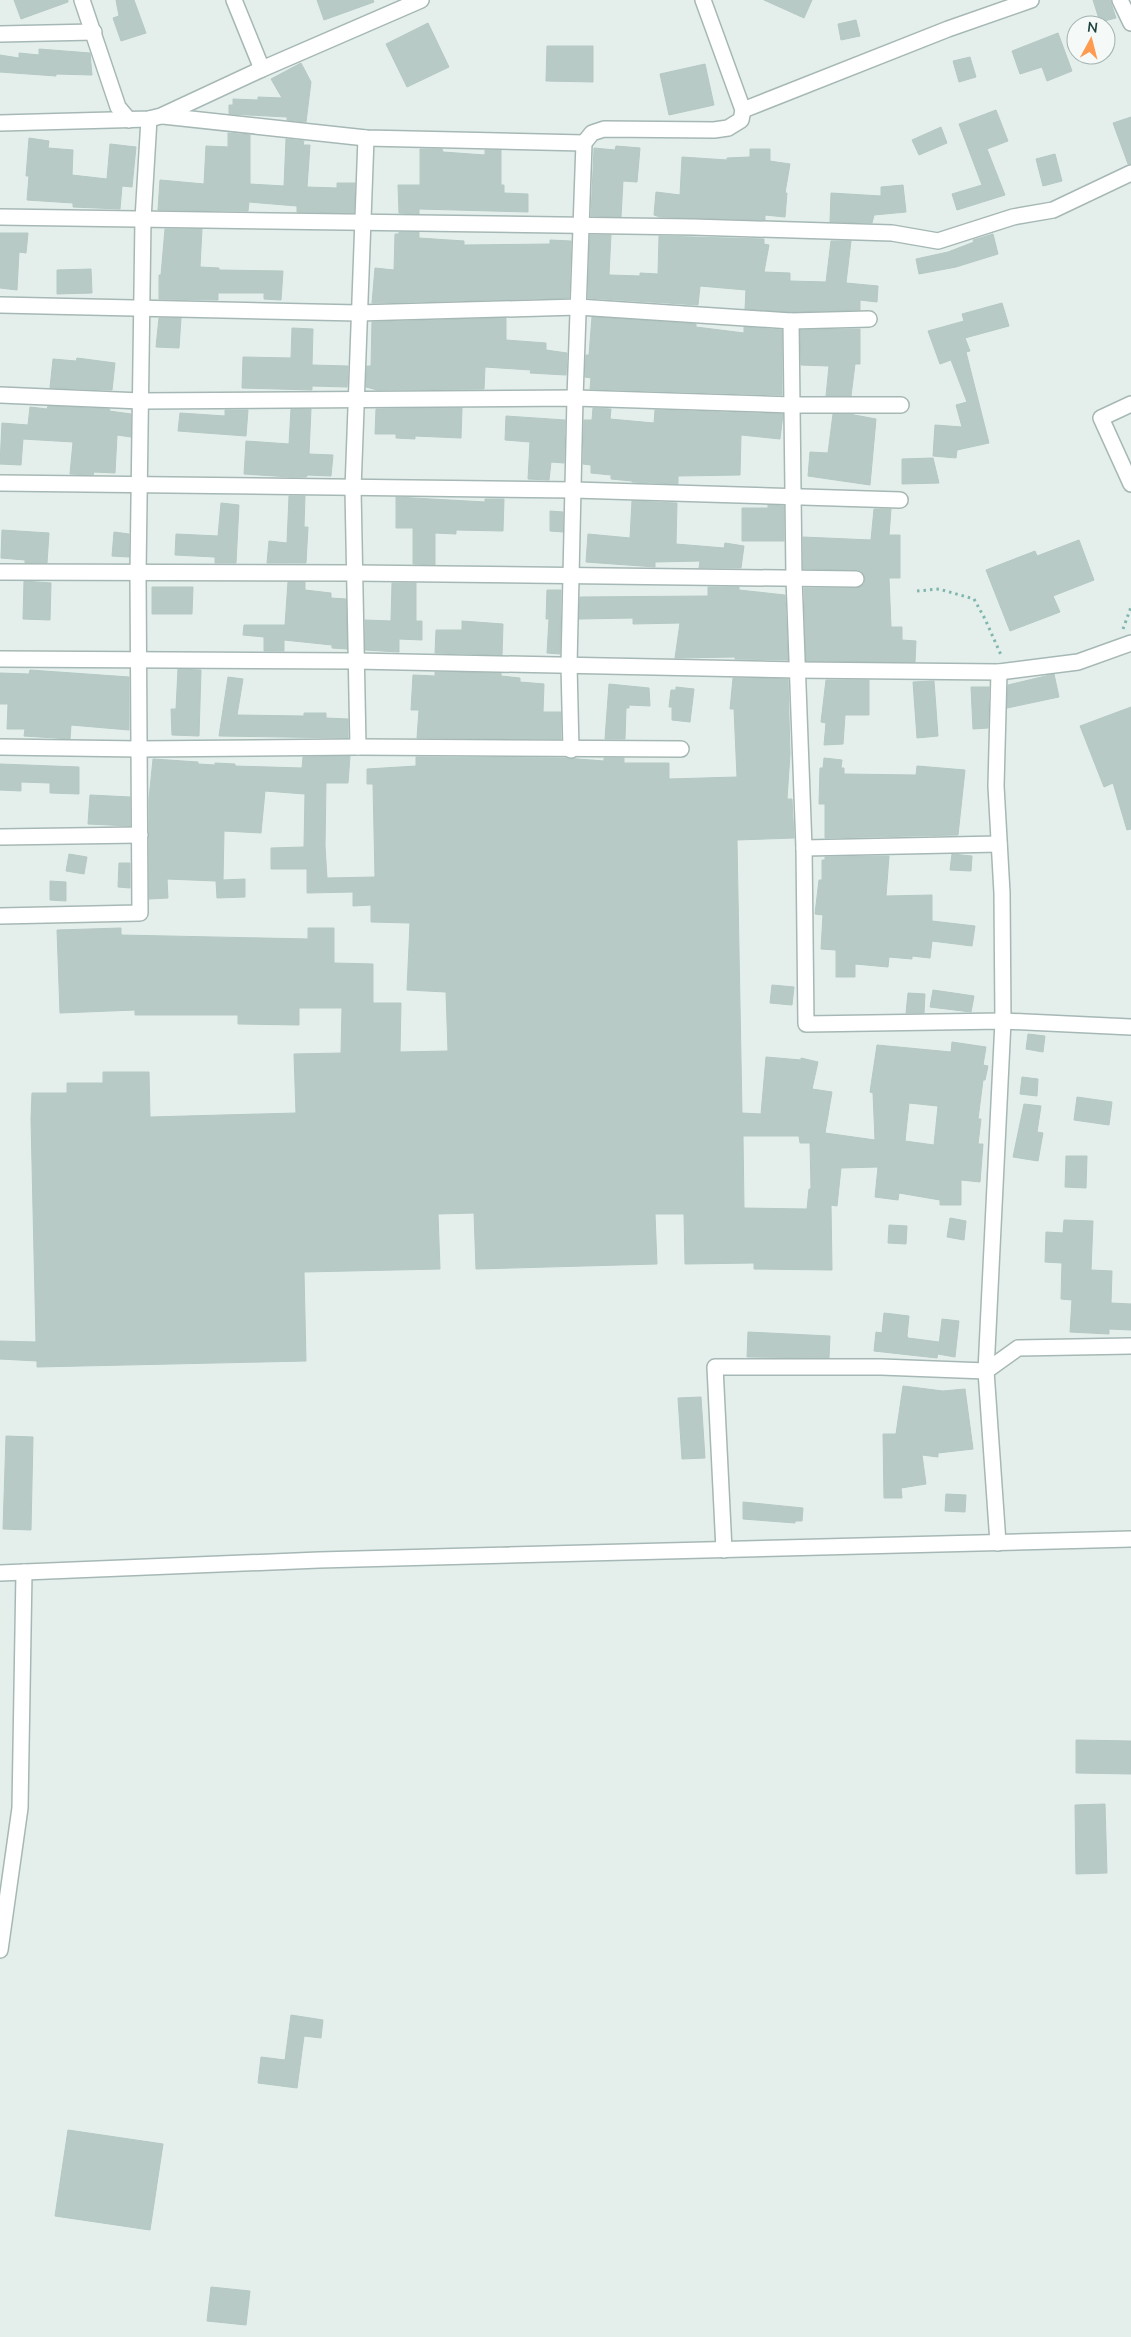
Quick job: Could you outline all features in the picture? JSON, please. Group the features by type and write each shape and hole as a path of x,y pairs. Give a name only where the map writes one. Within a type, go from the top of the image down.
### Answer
{"street":[{"path":"82,0 118,107 129,120"},
{"path":"234,0 262,69"},
{"path":"155,118 395,5 421,0"},
{"path":"571,750 569,665 580,224 584,143 592,133 604,130 714,130 728,128 741,120 743,110 704,0"},
{"path":"743,110 948,29 1031,0"},
{"path":"1120,0 1131,23"},
{"path":"0,34 94,32"},
{"path":"0,916 140,913 137,659 143,219 155,118"},
{"path":"0,123 155,118 366,138 584,143"},
{"path":"358,747 353,488 366,138"},
{"path":"0,217 362,223 580,224 892,233 938,241 1013,217 1053,210 1131,173"},
{"path":"0,305 143,306 358,313 578,306 791,321 869,319"},
{"path":"791,321 794,578 804,848 806,1024 1003,1021 1131,1027"},
{"path":"0,395 141,401 575,398 792,405 901,405"},
{"path":"1131,404 1101,418 1131,484"},
{"path":"0,483 574,490 900,500"},
{"path":"0,572 354,573 856,579"},
{"path":"0,659 356,661 797,670 1005,671 1078,662 1131,643"},
{"path":"998,1544 986,1371 1003,1021 996,786 1005,671"},
{"path":"0,747 139,749 358,747 571,750 681,749"},
{"path":"0,836 140,835"},
{"path":"804,848 999,844"},
{"path":"724,1550 715,1367 881,1367 986,1371 1018,1348 1131,1346"},
{"path":"0,1572 319,1560 998,1544 1131,1539"},
{"path":"0,1950 20,1808 24,1572"}],"path":[{"path":"917,590 939,590 974,598 985,619 1005,671"}],"building":[{"path":"14,0 68,0 68,2 21,19"},
{"path":"116,0 134,0 146,33 121,41 113,18 119,16"},
{"path":"317,0 373,0 374,2 324,20"},
{"path":"764,0 812,0 804,18"},
{"path":"1093,0 1110,0 1115,15 1098,15"},
{"path":"856,20 860,36 841,40 838,24"},
{"path":"428,23 449,67 407,87 386,44"},
{"path":"1058,33 1066,55 1066,65 1070,65 1072,71 1047,81 1042,67 1020,74 1012,51"},
{"path":"547,46 593,46 593,82 546,81"},
{"path":"39,49 90,53 92,75 56,74 56,76 0,72 0,55 19,58 19,53 39,55"},
{"path":"970,57 976,77 959,82 953,61"},
{"path":"301,63 311,82 306,122 287,120 287,117 229,114 229,105 233,105 233,99 258,100 258,97 282,98 271,79"},
{"path":"705,64 714,105 669,115 660,74"},
{"path":"996,110 1008,141 987,149 1005,195 957,210 952,194 982,185 959,124"},
{"path":"1131,117 1131,164 1128,164 1113,123"},
{"path":"941,127 947,143 919,155 912,140"},
{"path":"228,133 250,135 250,184 284,186 286,139 304,141 303,145 310,145 307,187 337,188 337,183 355,183 354,213 297,212 297,206 249,202 248,211 158,210 160,180 204,184 206,146 228,147"},
{"path":"29,138 49,141 48,148 73,150 72,175 107,179 110,144 136,147 132,187 122,186 120,209 73,207 73,203 27,200 29,176 26,176"},
{"path":"616,146 640,148 637,182 623,181 621,217 591,216 594,148 615,150"},
{"path":"420,149 442,149 443,152 485,155 485,150 501,150 501,185 504,185 504,193 528,194 528,212 419,209 419,214 399,213 398,185 420,185"},
{"path":"750,149 770,149 770,161 790,164 785,193 787,193 785,217 765,215 765,220 660,217 654,215 656,192 680,195 682,157 727,160 727,158 750,157"},
{"path":"1055,154 1062,181 1043,186 1036,159"},
{"path":"903,185 906,212 874,215 872,223 830,222 831,193 881,196 881,187"},
{"path":"165,229 202,229 200,267 219,268 219,270 283,271 281,300 264,299 264,293 218,293 218,300 159,299 159,275 161,275"},
{"path":"399,232 419,232 419,238 464,241 464,245 550,244 550,240 571,241 569,298 372,303 375,268 394,270 395,234 399,234"},
{"path":"0,233 28,233 26,253 19,252 17,290 0,288"},
{"path":"993,234 998,254 956,267 919,274 916,259 948,252 974,242 973,240"},
{"path":"590,235 611,235 609,275 640,276 640,273 658,274 659,236 764,239 764,244 769,245 764,272 790,273 790,281 826,282 831,241 851,241 846,283 878,286 877,302 860,300 860,310 791,312 745,309 746,290 700,286 698,305 588,298"},
{"path":"91,269 92,293 57,294 57,270"},
{"path":"1002,303 1009,326 965,338 970,351 966,352 989,443 957,450 956,458 933,456 935,425 962,427 956,405 967,402 951,360 940,364 928,331 964,321 962,314"},
{"path":"592,317 696,324 696,327 744,333 744,327 782,330 782,395 590,389 591,378 585,377 586,355 589,355"},
{"path":"159,318 181,318 179,348 156,347"},
{"path":"506,318 506,340 546,343 546,350 567,353 566,375 530,373 531,370 485,367 484,389 377,390 366,387 367,366 371,366 372,322"},
{"path":"292,328 313,329 312,365 348,366 347,387 312,386 312,390 242,388 243,357 291,358"},
{"path":"860,329 860,364 855,364 851,396 826,396 829,366 801,365 800,330"},
{"path":"77,358 115,363 112,390 50,388 53,359 76,361"},
{"path":"48,406 110,409 109,411 131,414 131,437 117,435 115,473 94,472 93,475 70,474 73,442 23,439 21,465 0,464 2,423 28,425 30,407 47,409"},
{"path":"462,408 461,438 415,436 415,439 396,438 396,434 375,434 376,409"},
{"path":"593,408 611,409 610,419 654,423 655,410 783,414 780,439 741,435 740,475 678,476 678,484 632,482 611,479 611,475 591,473 591,465 583,464 584,420 592,420"},
{"path":"291,409 311,409 309,454 333,455 331,476 308,475 306,477 290,477 244,474 246,441 289,444"},
{"path":"225,410 248,410 246,436 178,431 180,413 225,416"},
{"path":"833,414 849,414 876,419 870,485 808,476 810,452 828,453"},
{"path":"506,416 565,420 564,463 551,462 549,480 528,479 530,442 505,440"},
{"path":"933,458 939,483 902,484 902,459"},
{"path":"289,496 305,496 304,527 308,527 306,563 267,563 269,541 287,543"},
{"path":"396,497 485,502 485,499 504,499 503,531 456,530 456,534 435,533 435,565 413,564 413,528 396,528"},
{"path":"632,501 677,503 676,544 724,548 725,543 744,546 741,568 699,568 700,561 655,562 655,567 586,562 588,534 630,538"},
{"path":"221,503 239,505 236,563 215,563 215,557 175,555 176,534 218,536"},
{"path":"768,505 784,506 784,541 742,541 742,508 768,508"},
{"path":"874,509 891,509 889,535 900,535 900,578 889,578 891,627 902,627 902,640 916,641 915,662 806,661 804,588 856,588 864,584 865,579 861,571 857,570 803,569 803,537 871,540"},
{"path":"550,511 563,512 563,532 550,531"},
{"path":"2,530 49,533 47,563 25,563 25,560 1,558"},
{"path":"114,532 129,534 129,557 112,556"},
{"path":"1079,540 1094,580 1053,596 1060,612 1010,631 986,570 1035,551 1037,556"},
{"path":"24,581 51,583 50,620 23,619"},
{"path":"288,582 305,582 305,590 331,593 331,598 346,599 347,649 332,648 332,645 284,640 284,651 264,651 264,637 243,635 244,625 285,625"},
{"path":"392,583 416,583 416,621 422,621 422,640 399,639 399,652 365,650 365,620 391,621"},
{"path":"152,587 193,587 192,614 152,614"},
{"path":"708,587 739,587 739,590 785,595 788,660 735,659 735,657 675,658 680,623 633,624 633,618 579,619 580,597 708,596"},
{"path":"547,590 561,590 560,654 547,653 549,619 546,619"},
{"path":"462,621 503,624 502,655 435,653 436,630 462,630"},
{"path":"178,669 201,670 199,736 172,735 171,709 176,709"},
{"path":"30,670 129,677 129,730 71,725 70,739 24,736 25,729 7,729 8,704 0,704 0,673 29,674"},
{"path":"435,672 501,673 501,676 520,678 520,682 544,684 543,712 561,712 561,739 417,738 419,710 411,710 413,675 435,676"},
{"path":"1054,674 1059,697 1007,708 1008,685"},
{"path":"228,677 243,679 237,715 304,716 304,713 326,713 326,718 348,719 348,738 219,736"},
{"path":"733,678 788,679 790,754 787,799 792,799 794,838 737,840 742,1113 761,1114 766,1057 801,1060 801,1058 818,1062 812,1089 832,1092 825,1133 875,1140 873,1093 870,1092 877,1045 951,1052 952,1042 986,1047 983,1065 988,1066 985,1080 983,1080 978,1119 981,1119 978,1144 983,1144 980,1182 961,1180 961,1205 940,1205 940,1200 899,1193 898,1200 875,1197 878,1167 841,1168 837,1206 831,1205 832,1270 754,1269 754,1263 685,1264 684,1214 655,1214 657,1264 476,1269 474,1213 438,1214 440,1269 304,1272 306,1361 37,1367 37,1361 0,1359 0,1341 36,1342 32,1093 67,1093 67,1083 103,1083 103,1072 149,1072 150,1117 296,1113 294,1054 341,1053 342,1008 299,1008 299,1025 238,1024 238,1015 135,1015 135,1010 60,1013 57,930 121,928 121,935 308,939 308,928 334,928 334,963 373,964 373,1003 401,1003 400,1052 448,1051 446,992 407,990 410,923 371,922 371,905 353,906 353,892 307,893 307,869 271,869 271,848 304,847 305,794 265,791 261,833 224,831 223,880 245,879 245,897 217,898 216,881 167,879 168,898 149,899 149,799 153,759 198,762 198,764 215,765 215,763 235,764 235,766 302,768 303,757 350,756 348,783 326,783 325,846 327,878 375,877 373,784 367,784 367,769 416,766 416,757 565,758 604,761 604,758 624,758 624,763 669,763 669,779 737,777 734,709 730,709","holes":["909,1103 938,1106 934,1145 905,1141","743,1136 799,1136 800,1143 810,1143 811,1189 809,1189 807,1209 744,1208"]},
{"path":"826,680 869,680 869,715 845,715 843,744 824,745 826,723 821,722"},
{"path":"934,681 938,736 917,738 913,682"},
{"path":"609,684 649,688 650,706 629,705 629,708 626,708 625,739 605,739"},
{"path":"676,687 694,689 690,722 672,720 672,707 669,707 671,690 676,690"},
{"path":"971,687 989,687 988,728 973,729"},
{"path":"1131,707 1131,829 1127,830 1113,783 1104,787 1080,726"},
{"path":"824,758 842,760 841,768 844,768 844,774 916,775 917,766 965,770 958,835 825,838 825,804 819,804 820,768 823,768"},
{"path":"0,764 79,767 79,794 50,793 50,783 21,782 21,791 0,790"},
{"path":"90,795 130,797 130,826 88,824"},
{"path":"69,854 87,857 84,874 66,871"},
{"path":"952,854 972,856 971,871 950,870"},
{"path":"889,856 886,896 932,895 932,921 975,926 972,946 932,941 930,958 912,956 912,959 889,957 888,967 855,964 855,977 836,977 836,950 821,949 823,915 815,914 819,880 822,880 822,860 825,860 825,857"},
{"path":"119,863 130,863 130,888 118,887"},
{"path":"50,881 66,882 66,901 50,900"},
{"path":"772,985 794,987 792,1005 770,1003"},
{"path":"933,990 974,996 971,1012 930,1007"},
{"path":"908,993 925,994 924,1013 906,1013"},
{"path":"1028,1034 1045,1036 1043,1052 1026,1049"},
{"path":"1022,1077 1038,1079 1037,1096 1020,1094"},
{"path":"1077,1097 1112,1102 1109,1125 1074,1120"},
{"path":"1024,1104 1041,1106 1037,1132 1043,1133 1038,1161 1013,1157"},
{"path":"1066,1156 1087,1156 1086,1188 1065,1187"},
{"path":"950,1218 966,1221 964,1240 947,1237"},
{"path":"1064,1220 1093,1221 1091,1270 1112,1271 1111,1303 1131,1304 1131,1330 1109,1329 1109,1334 1070,1332 1072,1300 1061,1299 1062,1263 1045,1262 1046,1232 1063,1233"},
{"path":"889,1225 907,1226 906,1244 888,1243"},
{"path":"884,1313 909,1316 908,1338 939,1342 937,1358 874,1351 876,1332 882,1333"},
{"path":"942,1319 959,1321 955,1357 938,1354"},
{"path":"748,1332 830,1336 829,1358 747,1357"},
{"path":"903,1386 943,1391 965,1389 973,1449 938,1453 938,1457 922,1455 926,1484 901,1488 902,1498 884,1498 883,1434 896,1434"},
{"path":"701,1397 705,1458 682,1459 678,1398"},
{"path":"6,1436 33,1437 31,1530 3,1529"},
{"path":"946,1494 966,1495 965,1512 945,1511"},
{"path":"743,1502 803,1508 802,1521 795,1521 795,1523 743,1519"},
{"path":"1076,1740 1131,1741 1131,1774 1076,1773"},
{"path":"1105,1804 1107,1873 1076,1874 1075,1805"},
{"path":"291,2015 323,2020 321,2038 304,2036 297,2088 258,2083 261,2057 285,2060"},
{"path":"68,2130 163,2144 150,2230 55,2216"},
{"path":"211,2287 250,2291 246,2325 207,2321"}]}
